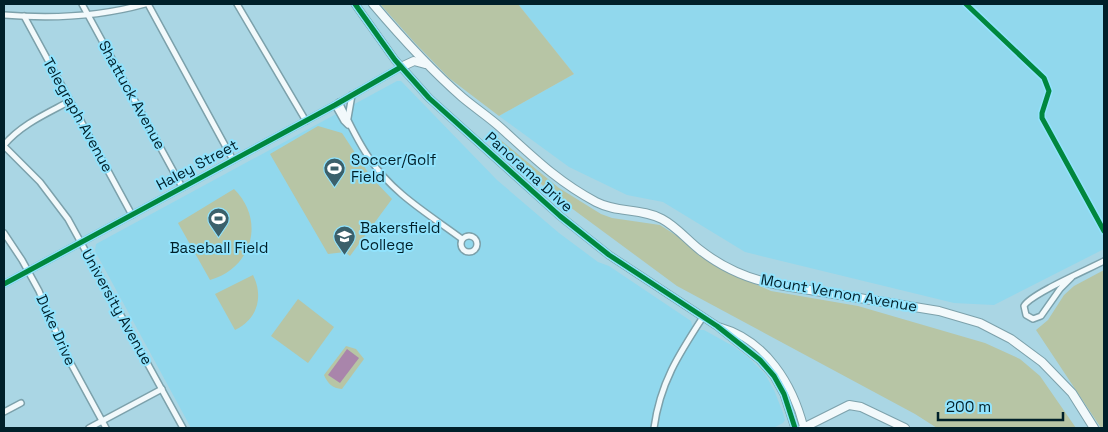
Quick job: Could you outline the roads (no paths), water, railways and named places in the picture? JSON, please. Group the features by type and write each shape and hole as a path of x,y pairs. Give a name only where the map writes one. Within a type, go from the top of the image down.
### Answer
{"highway":[{"name":"Mount Vernon Avenue","path":"373,4 429,66 463,98 500,127 547,170 597,202 613,208 648,214 663,219 714,260 755,279 779,285 939,311 980,323 1011,340 1042,362 1072,393 1094,428"},
{"path":"400,67 408,62 417,60 429,66"},
{"path":"803,426 849,405 861,407 905,428"}],"main road":[{"name":"Panorama Drive","path":"355,4 400,67 447,115 571,226 609,255 717,326 752,352 768,369 784,394 793,427"},
{"name":"Panorama Drive","path":"717,326 735,331 769,359 788,384 803,426"},
{"path":"793,427 803,426"}],"street":[{"name":"Shattuck Avenue","path":"82,4 182,187"},
{"path":"4,14 59,17 89,15 146,4 233,160"},
{"path":"237,4 306,120"},
{"name":"Telegraph Avenue","path":"24,16 132,215"},
{"name":"Haley Street","path":"4,284 400,67"},
{"path":"348,122 352,95"},
{"path":"4,146 18,130 70,101"},
{"path":"337,103 344,121 348,122 370,160 384,178 401,194 462,239"},
{"name":"University Avenue","path":"4,146 50,195 68,219 183,428"},
{"name":"Duke Drive","path":"4,233 28,271 63,349 106,428"},
{"path":"1072,277 1041,316 1033,319 1026,315 1024,309 1027,301 1072,277 1104,261"},
{"path":"654,428 659,400 666,379 682,348 703,317"},
{"path":"89,428 162,389"},
{"path":"4,412 21,403"}],"place":[{"name":"Soccer/Golf Field","path":"335,188"},
{"name":"Baseball Field","path":"219,238"},
{"name":"Bakersfield College","path":"344,256"}]}
